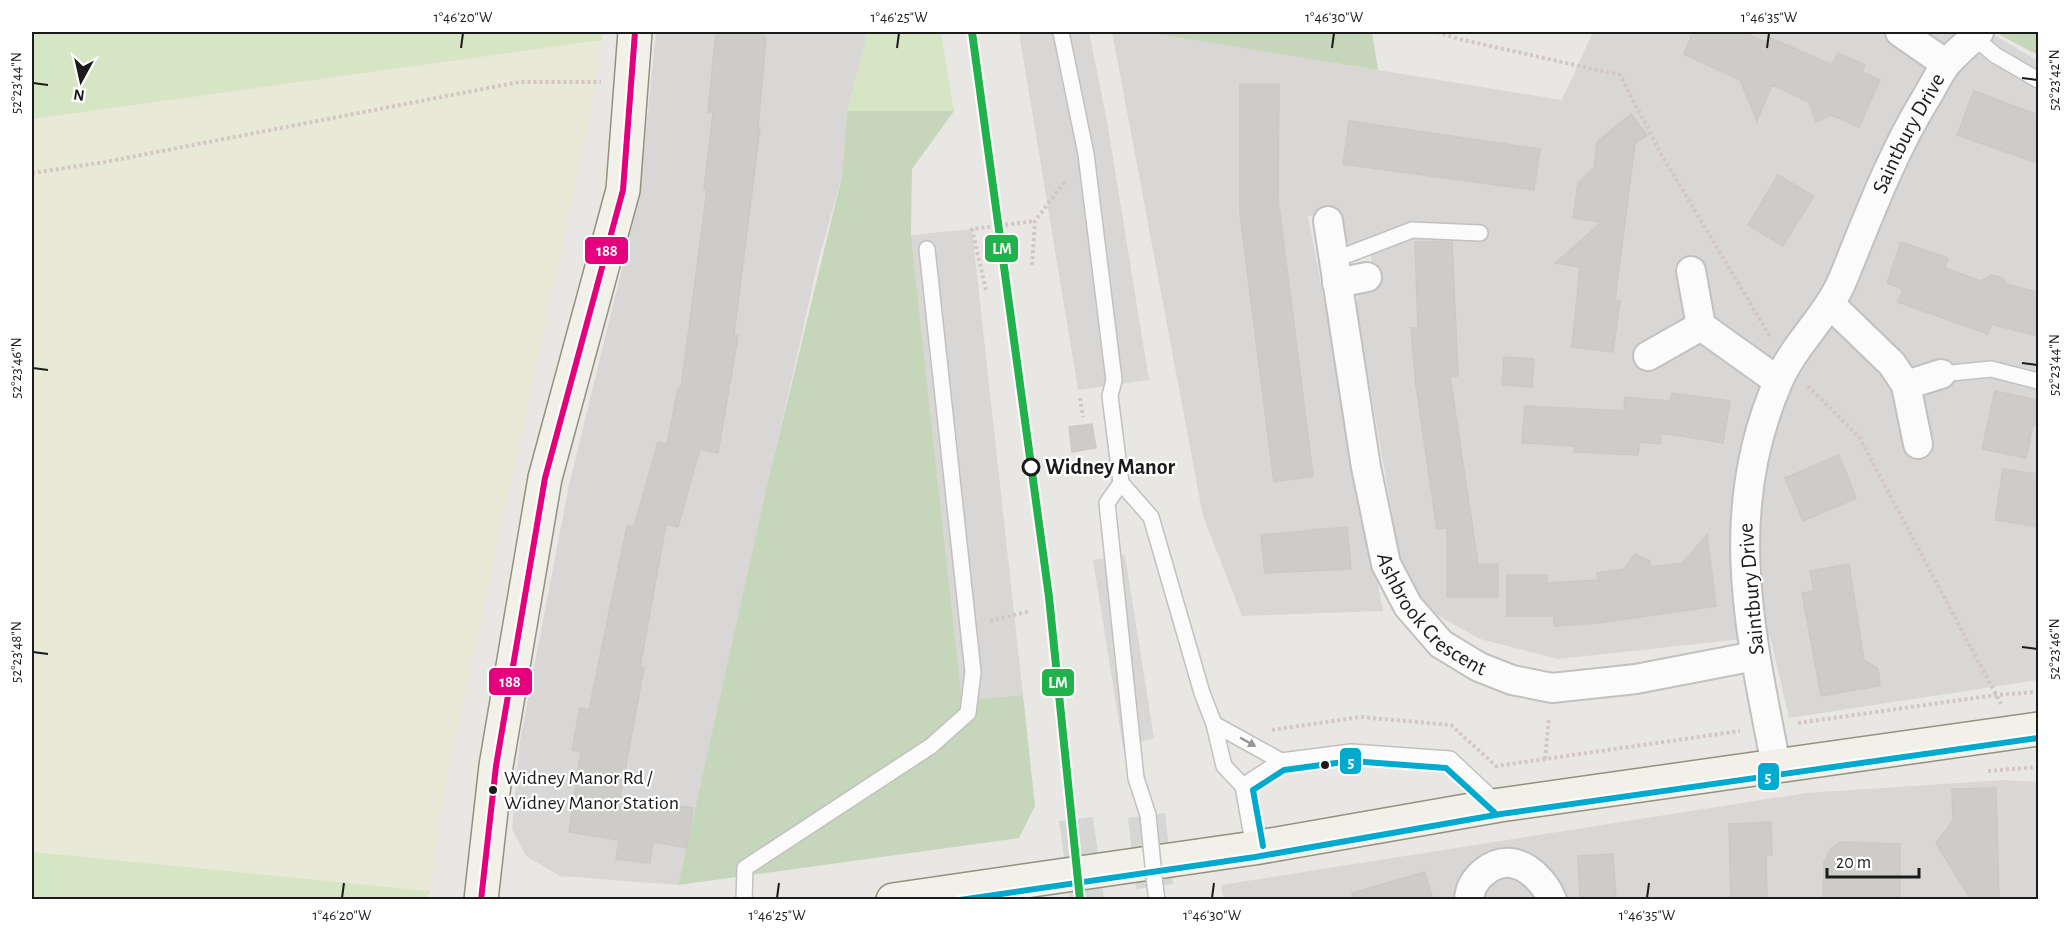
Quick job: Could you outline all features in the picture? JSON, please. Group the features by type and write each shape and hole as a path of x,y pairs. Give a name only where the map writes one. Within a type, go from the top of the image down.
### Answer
{"street":[{"path":"482,899 496,766 545,477 623,190 635,32"},
{"name":"Saintbury Drive","path":"1900,32 1946,64"},
{"name":"Saintbury Drive","path":"1776,765 1755,656 1743,558 1744,511 1752,457 1778,381 1808,331 1830,304 1840,287 1902,136 1946,64 1977,34"},
{"name":"Ashbrook Crescent","path":"1328,221 1366,467 1386,564 1408,606 1441,644 1479,667 1512,681 1552,688 1636,679 1755,656"},
{"path":"1691,271 1701,327 1778,381"},
{"path":"1335,272 1367,277"},
{"path":"1830,304 1892,364 1905,386 1918,444"},
{"path":"1648,356 1701,327"},
{"path":"1905,386 1941,374"},
{"path":"893,900 1254,848 1500,805 2038,729"},
{"path":"1469,900 1474,882 1482,872 1511,863 1527,869 1539,878 1552,900"}],"lane":[{"path":"1061,32 1086,154 1114,380 1110,396 1121,483 1151,517 1214,724 1224,766 1243,786 1254,848"},
{"path":"1977,34 1995,55 2038,80"},
{"path":"1335,272 1412,231 1480,233"},
{"path":"744,900 745,868 931,746 968,713 974,672 927,249"},
{"path":"1941,374 1991,369 2038,381"},
{"path":"1121,483 1107,503 1136,778 1148,815 1156,893"},
{"path":"1214,724 1281,761"},
{"path":"1243,786 1281,761 1351,752 1449,759 1500,805"}],"path":[{"path":"32,173 105,162 519,81 632,82"},
{"path":"1032,265 1035,221 1086,154"},
{"path":"986,290 972,229 1035,221"},
{"path":"1080,399 1083,417"},
{"path":"968,626 1030,611"},
{"path":"1545,759 1552,688"},
{"path":"1263,732 1360,717 1451,725 1496,766 1996,695 2038,692"}],"shaded area":[{"path":"656,32 865,32 866,41 847,111 842,176 818,262 678,885 560,876 526,856 512,829 520,741 569,485 639,199"},
{"path":"1019,32 1089,32 1107,121 1149,380 1078,390"},
{"path":"1112,32 1145,32 1562,100 1593,32 1989,32 2038,61 2038,680 1789,718 1770,636 1558,659 1480,639 1430,611 1401,564 1356,307 1359,292 1377,286 1370,253 1353,248 1346,241 1339,212 1308,216 1383,611 1242,616 1203,516"},
{"path":"972,229 1023,695 962,701 911,235"},
{"path":"1125,555 1154,738 1123,747 1093,560"},
{"path":"2004,780 2038,782 2038,899 1224,900 1221,885 1806,793"}],"green space":[{"path":"32,32 603,32 602,40 32,119"},
{"path":"865,32 941,32 954,111 847,111 866,41"},
{"path":"1145,32 1372,32 1378,70"},
{"path":"2004,32 2038,32 2038,55 2000,35"},
{"path":"602,40 587,132 445,787 430,891 32,852 32,119"},
{"path":"847,111 954,111 912,169 911,235 962,701 1023,695 1035,806 1019,838 678,885 767,486 842,176"},
{"path":"32,852 430,891 425,900 32,899"}],"pier":[{"path":"1165,813 1173,884 1136,889 1128,818"},
{"path":"1093,817 1104,897 1070,899 1059,821"}],"building":[{"path":"716,32 764,32 764,38 766,38 758,128 760,128 734,335 738,336 718,453 700,449 678,527 666,524 640,667 644,668 620,797 693,808 687,848 653,842 650,863 616,859 619,840 569,832 581,752 572,750 580,708 589,710 627,526 634,527 658,442 667,445 678,388 681,389 707,190 704,190 713,112 708,112"},
{"path":"1693,32 1743,32 1766,42 1769,37 1832,65 1838,53 1865,65 1862,72 1880,80 1859,127 1831,115 1816,122 1809,102 1772,85 1757,121 1740,80 1684,54"},
{"path":"1240,84 1279,84 1278,199 1313,476 1274,482 1240,214"},
{"path":"1974,91 2038,115 2038,163 1957,135"},
{"path":"1631,114 1647,135 1635,144 1615,300 1620,301 1613,352 1572,347 1580,267 1555,263 1602,222 1573,218 1578,183 1594,168 1597,142"},
{"path":"1349,121 1540,149 1534,190 1343,164"},
{"path":"1778,175 1814,196 1783,246 1748,225"},
{"path":"1415,242 1452,242 1458,376 1450,376 1478,564 1498,564 1498,597 1447,597 1447,528 1437,529 1416,386 1411,328 1418,328"},
{"path":"1901,242 1948,258 1945,268 1981,281 1992,275 2003,278 2006,284 2038,292 2038,336 1991,324 1988,334 1898,302 1903,289 1887,283"},
{"path":"1504,357 1534,359 1532,387 1502,385"},
{"path":"1995,391 2038,400 2038,426 2033,425 2026,458 1982,449"},
{"path":"1672,393 1730,401 1723,443 1661,433 1660,444 1640,442 1638,455 1574,452 1575,446 1522,443 1525,406 1624,411 1625,397 1670,401"},
{"path":"1092,424 1096,448 1072,452 1069,427"},
{"path":"1839,455 1856,498 1803,521 1785,478"},
{"path":"2003,469 2038,474 2038,527 1995,520"},
{"path":"1347,527 1351,569 1265,573 1261,535"},
{"path":"1707,535 1716,606 1598,623 1554,626 1554,616 1507,616 1507,575 1547,575 1547,583 1598,580 1597,573 1624,569 1635,554 1650,561 1650,567 1682,563"},
{"path":"1849,564 1864,660 1878,669 1880,686 1821,696 1802,593 1814,591 1810,571"},
{"path":"1996,788 1999,900 1971,900 1936,843 1953,821 1952,789"},
{"path":"1771,822 1772,855 1766,855 1767,900 1731,900 1729,824"},
{"path":"1841,842 1900,844 1900,896 1823,897 1824,862 1831,849"},
{"path":"1613,854 1616,900 1580,900 1578,856"},
{"path":"1425,872 1433,900 1353,900 1352,893"}],"transit line":[{"name":"188","path":"481,900 496,766 545,478 623,190 635,32"},
{"name":"LM","path":"972,32 1049,597 1080,900"},
{"name":"5","path":"960,900 1255,857 1501,814 2038,738"},
{"name":"5","path":"1263,846 1253,790 1284,770 1351,761 1446,768 1494,812"}],"place":[{"name":"Widney Manor","path":"1031,467"},
{"name":"Widney Manor Rd / Widney Manor Station","path":"493,790"}]}
